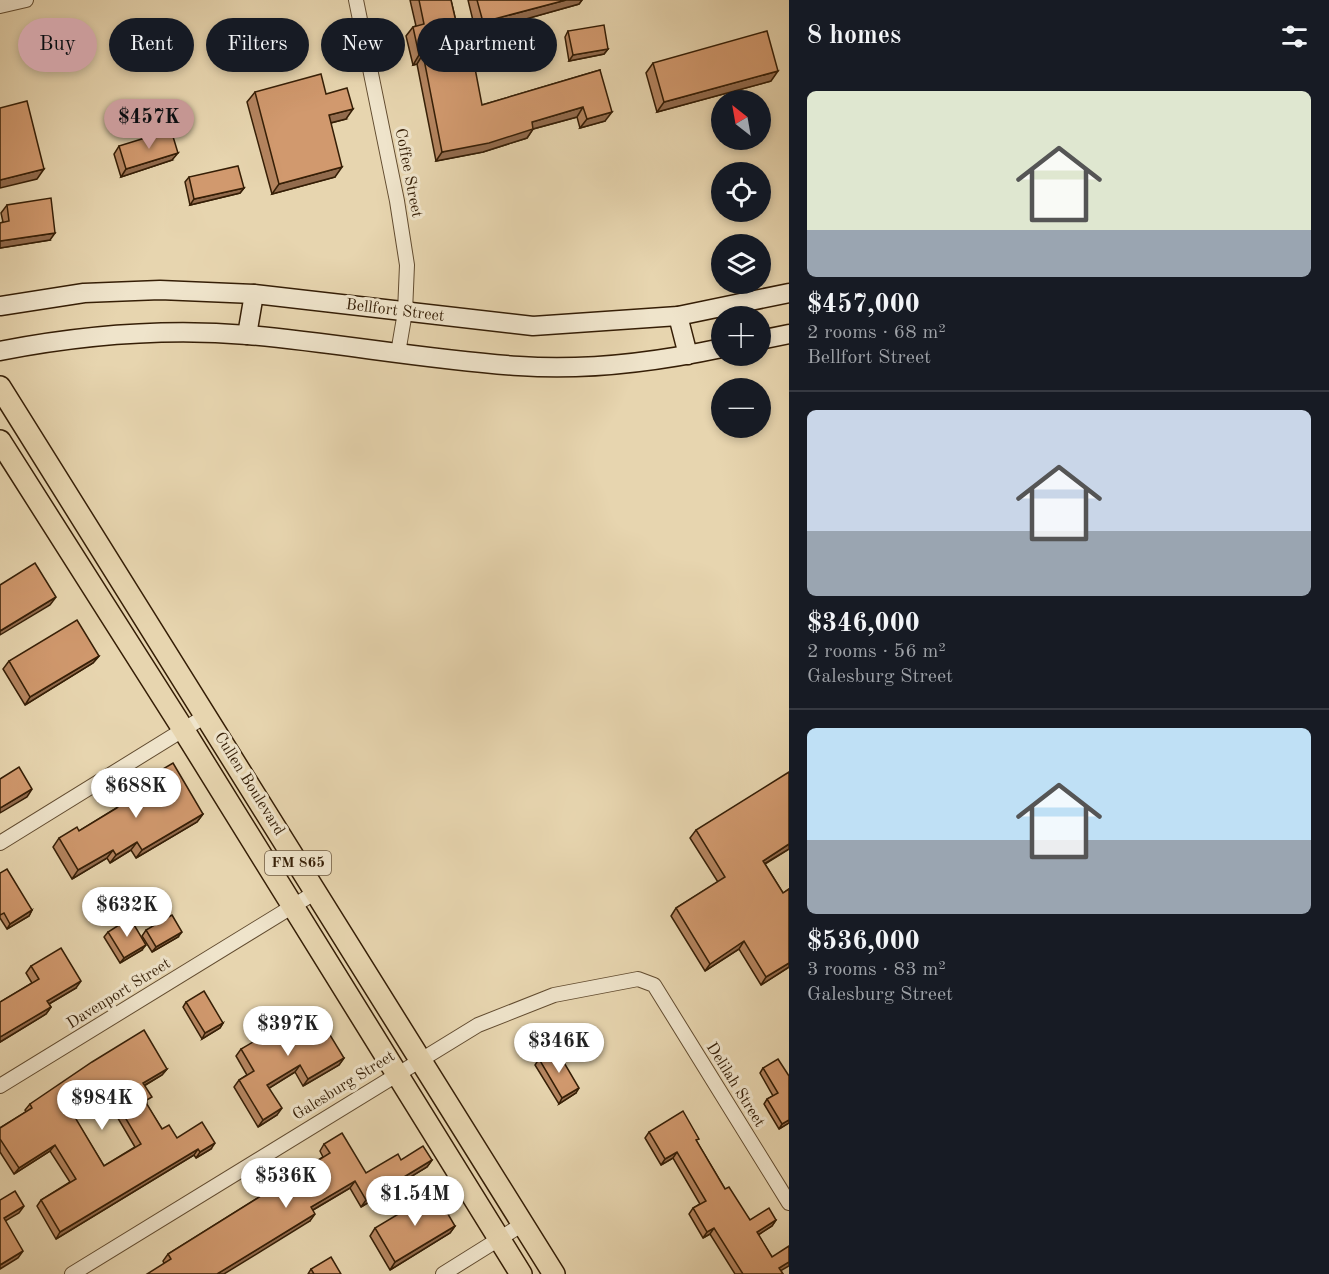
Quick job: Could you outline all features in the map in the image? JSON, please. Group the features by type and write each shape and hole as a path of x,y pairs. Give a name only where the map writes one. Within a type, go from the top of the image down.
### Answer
{"main road":[{"name":"Bellfort Street","path":"0,306 84,293 160,290 254,294 532,326 678,316 789,293"},
{"path":"248,335 254,294"},
{"path":"678,316 688,355"},
{"path":"0,351 110,334 170,332 248,335 520,367 594,366 711,350"},
{"path":"771,338 789,334"},
{"name":"Cullen Boulevard","path":"0,387 207,715 554,1274"},
{"name":"Cullen Boulevard","path":"0,441 183,729 521,1274"}],"street":[{"path":"0,6 26,0"},
{"name":"Coffee Street","path":"356,0 397,201 407,265 405,312 398,353"},
{"path":"0,843 207,715"},
{"name":"Davenport Street","path":"0,1086 316,892"},
{"name":"Galesburg Street","path":"72,1274 419,1059 478,1025 554,995 638,979 654,985"},
{"name":"Delilah Street","path":"654,985 784,1182 789,1203"},
{"path":"443,1274 523,1224"}],"building":[{"path":"419,0 451,0 455,18 423,18"},
{"path":"477,0 566,0 498,18 482,18"},
{"path":"604,25 608,49 573,55 568,31"},
{"path":"417,26 417,46 413,27"},
{"path":"767,31 778,71 664,102 653,63"},
{"path":"600,70 612,112 587,119 583,107 532,122 533,129 489,143 442,152 426,72 476,72 482,105"},
{"path":"321,74 326,94 347,88 353,109 329,115 342,167 279,184 255,92"},
{"path":"27,101 44,169 0,180 0,108"},
{"path":"171,130 178,153 126,169 119,146"},
{"path":"238,166 244,188 194,199 189,177"},
{"path":"51,198 55,233 0,241 0,223 9,221 7,205"},
{"path":"35,563 56,597 0,631 0,585"},
{"path":"77,620 99,656 30,697 9,661"},
{"path":"173,763 203,814 142,850 137,842 116,855 113,850 78,870 59,838 77,827 79,831 117,808 125,800 121,794"},
{"path":"19,767 32,789 0,808 0,779"},
{"path":"789,772 789,844 763,861 783,893 789,889 789,963 766,977 744,941 710,964 676,908 725,877 696,830"},
{"path":"7,869 32,910 10,924 4,913 0,915 0,873"},
{"path":"172,915 182,932 156,947 146,930"},
{"path":"130,918 146,945 124,958 108,932"},
{"path":"61,948 81,981 47,1001 51,1007 0,1037 0,1002 39,979 31,966"},
{"path":"204,991 223,1023 205,1033 186,1002"},
{"path":"313,1007 344,1058 308,1079 300,1065 267,1085 282,1108 263,1120 239,1080 254,1071 241,1049"},
{"path":"144,1030 167,1069 143,1083 152,1097 145,1101 162,1129 169,1125 177,1138 202,1122 215,1143 200,1152 198,1149 60,1232 41,1200 76,1179 55,1145 19,1168 0,1139 0,1128 32,1108 30,1104","holes":["110,1092 141,1144 104,1166 73,1114"]},
{"path":"556,1049 579,1088 562,1098 539,1059"},
{"path":"778,1059 789,1076 789,1120 782,1124 767,1099 778,1093 763,1068"},
{"path":"683,1111 699,1139 696,1140 725,1189 729,1187 750,1220 769,1208 776,1220 757,1232 772,1257 789,1246 789,1262 779,1268 783,1274 743,1274 714,1228 707,1232 693,1208 706,1201 677,1152 665,1159 649,1132"},
{"path":"342,1133 366,1173 398,1154 401,1160 423,1146 432,1160 366,1200 355,1181 311,1207 315,1214 217,1274 147,1274 171,1259 168,1254 330,1153 324,1144"},
{"path":"15,1191 24,1206 4,1218 23,1251 0,1265 0,1200"},
{"path":"435,1192 455,1226 395,1262 375,1228"},
{"path":"331,1257 341,1274 314,1274 311,1269"}]}
